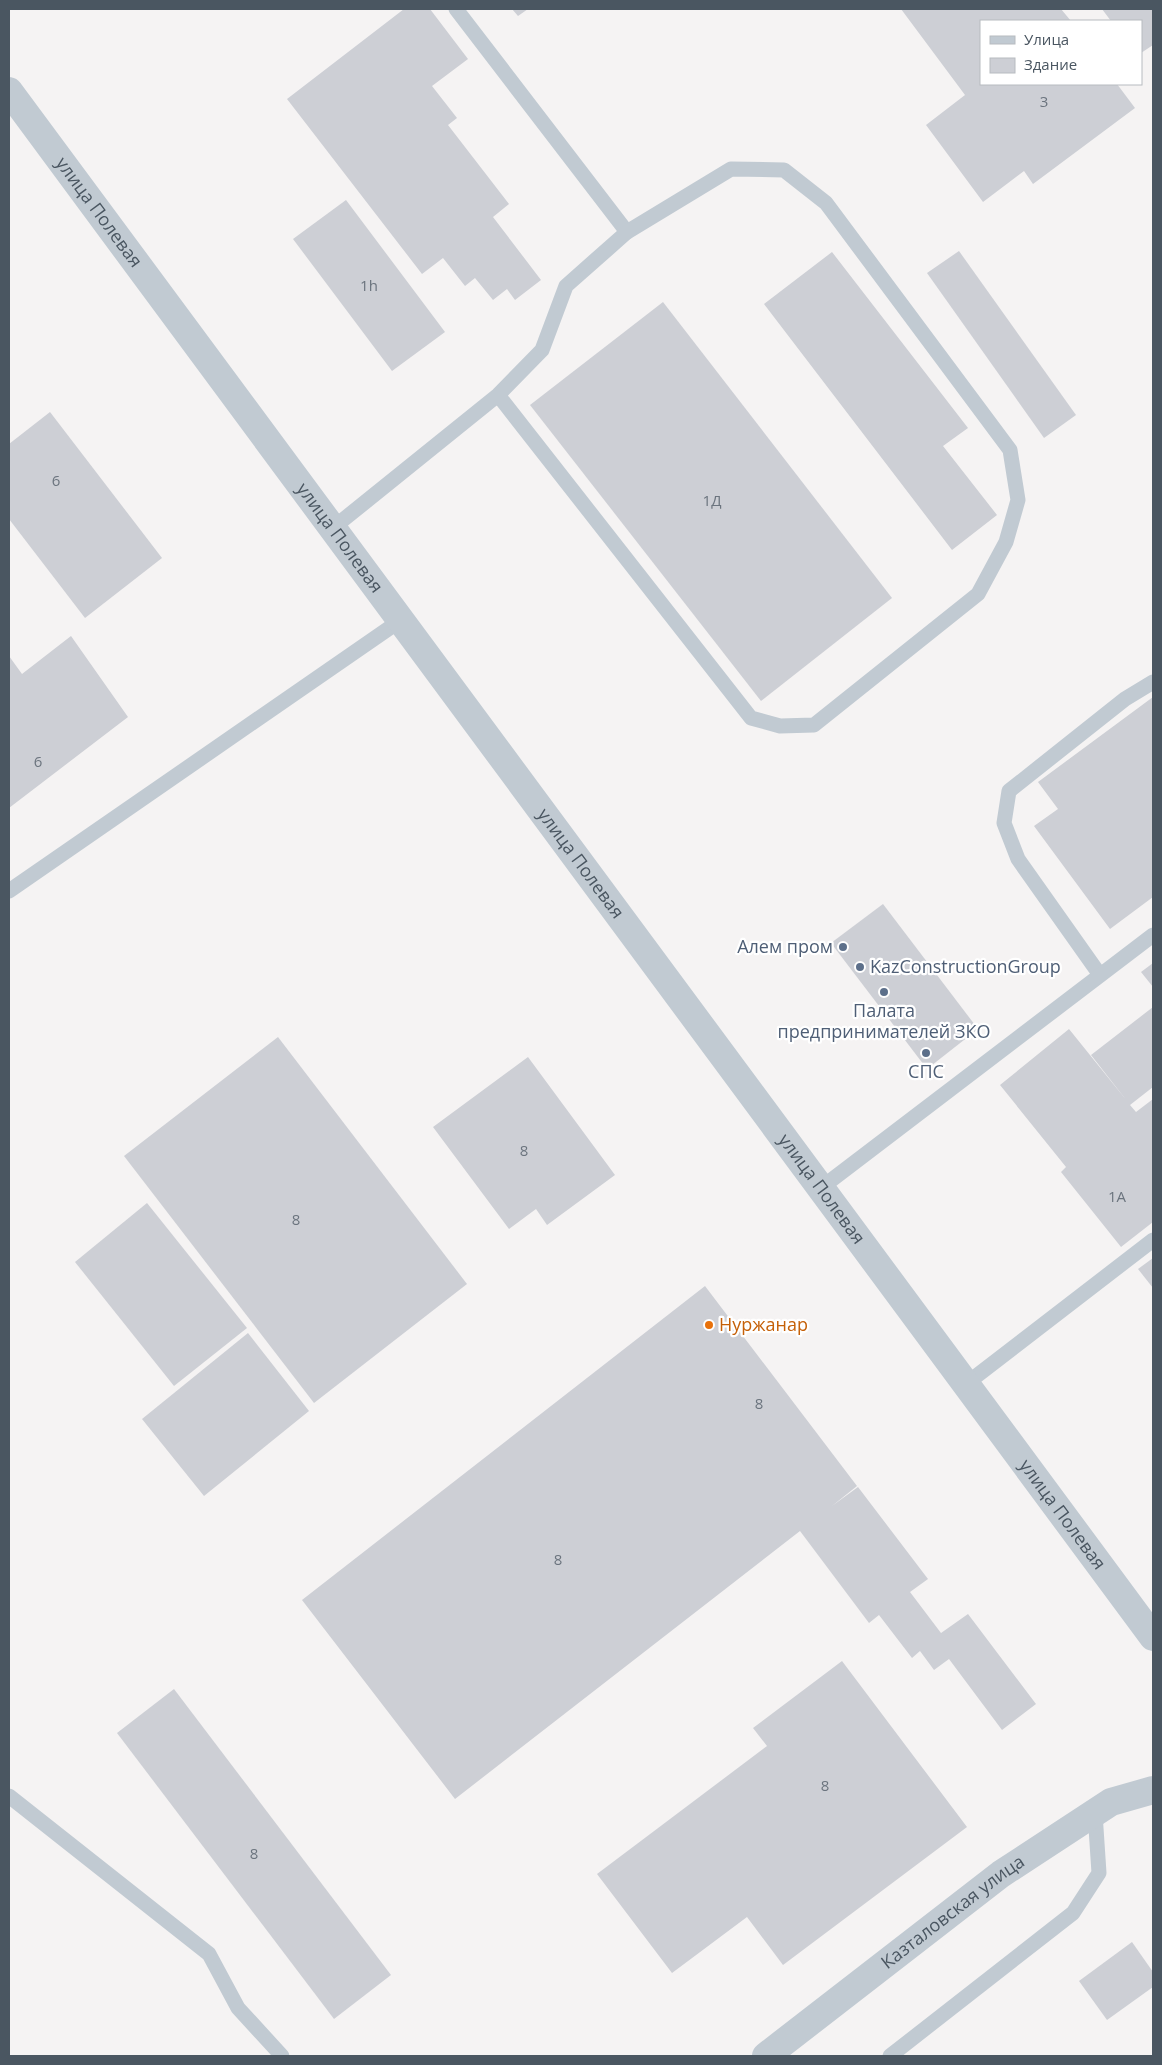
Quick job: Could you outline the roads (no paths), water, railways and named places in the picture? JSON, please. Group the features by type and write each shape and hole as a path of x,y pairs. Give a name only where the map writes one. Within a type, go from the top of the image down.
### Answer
{"street":[{"name":"улица Полевая","path":"9,91 1153,1636"},
{"name":"Казталовская улица","path":"766,2056 1001,1874 1111,1802 1153,1790"}],"lane":[{"path":"456,9 627,232"},
{"path":"333,528 498,395 542,350 566,286 627,232 731,169 784,170 826,203 1010,450 1018,500 1006,542 978,594 814,725 780,726 751,718 498,395"},
{"path":"9,891 401,620"},
{"path":"1100,976 1018,859 1004,822 1009,791 1125,699 1153,682"},
{"path":"821,1188 1153,935"},
{"path":"966,1384 1153,1240"},
{"path":"9,1796 208,1954 238,2008 282,2056"},
{"path":"890,2056 1073,1913 1099,1873 1095,1813"}],"place":[{"name":"Алем пром","path":"843,947"},
{"name":"KazConstructionGroup","path":"860,967"},
{"name":"Палата предпринимателей ЗКО","path":"884,992"},
{"name":"СПС","path":"926,1053"},
{"name":"Нуржанар","path":"709,1325"}]}
